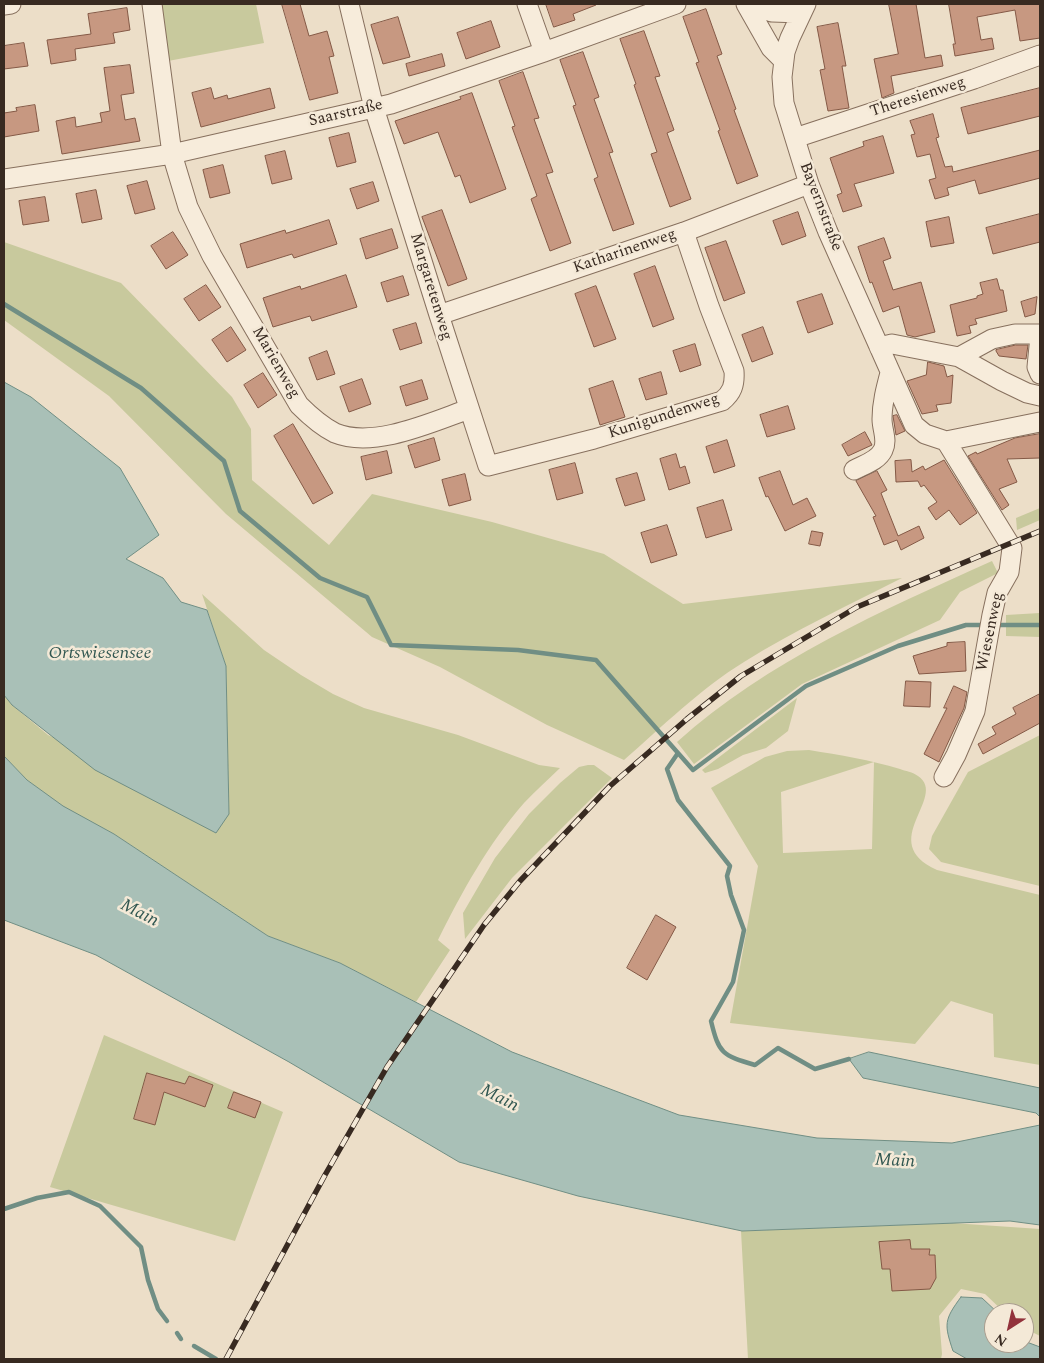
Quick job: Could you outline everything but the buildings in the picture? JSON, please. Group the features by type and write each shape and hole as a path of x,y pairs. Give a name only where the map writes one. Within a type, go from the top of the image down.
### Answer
{"street":[{"path":"4,5 11,4"},
{"name":"Marienweg","path":"152,4 172,154 188,207 212,256 299,405 314,420 337,433 367,439 395,434 469,409"},
{"name":"Margaretenweg","path":"349,4 374,108 488,466"},
{"path":"527,4 544,52"},
{"name":"Saarstraße","path":"5,179 172,154 374,108 544,52 676,4"},
{"path":"748,4 772,12 803,9"},
{"path":"748,4 771,48 784,61"},
{"name":"Bayernstraße","path":"803,9 790,38 782,77 784,103 809,184 902,403 914,425 925,434 946,441"},
{"name":"Theresienweg","path":"795,138 974,79 1040,55"},
{"name":"Katharinenweg","path":"439,315 684,232 809,184"},
{"name":"Kunigundenweg","path":"488,466 594,439 722,401 730,394 735,381 734,371 709,306 684,232"},
{"path":"959,357 992,339 1015,334 1040,335 1037,366 1040,374"},
{"path":"879,347 892,344 959,357 1002,381 1027,393 1040,396"},
{"path":"854,470 874,460 883,451 885,439 882,421 884,394 890,373"},
{"path":"946,441 1040,422"},
{"name":"Wiesenweg","path":"944,777 956,755 975,711 992,615 997,593 1009,572 1012,548 946,441"}],"green space":[{"path":"161,4 256,4 264,43 168,61"},
{"path":"4,242 121,283 232,397 251,429 252,480 329,545 372,494 492,522 604,554 683,604 902,578 802,628 763,650 712,684 624,760 547,725 440,667 372,637 226,514 109,396 4,320"},
{"path":"1040,508 1040,520 1017,530 1016,518"},
{"path":"992,561 998,573 960,592 940,620 802,684 694,764 677,742 749,686 788,662 868,619"},
{"path":"202,594 264,650 333,694 364,708 458,735 539,765 560,768 528,799 511,819 476,869 438,940 450,950 416,1002 340,963 268,936 114,834 63,807 27,780 4,756 4,695 12,705 48,735 229,814 226,666"},
{"path":"1040,613 1040,637 1006,636 1006,615"},
{"path":"797,698 788,731 766,748 743,755 718,769 705,773 702,770"},
{"path":"1040,735 1040,886 941,862 929,849 932,836 968,772"},
{"path":"809,750 874,762 918,776 925,785 925,796 912,833 912,846 920,859 937,870 1040,895 1040,1065 994,1057 993,1014 951,1001 915,1044 730,1023 758,866 711,788 765,757 787,751","holes":["874,762 872,849 783,853 781,792"]},
{"path":"594,765 612,778 512,878 465,939 463,913 495,858 529,814 560,783 579,767"},
{"path":"104,1035 283,1112 235,1241 50,1187"},
{"path":"952,1223 1040,1229 1040,1336 1034,1333 1034,1303 994,1303 985,1294 961,1289 939,1316 941,1359 748,1359 741,1231"}],"water":[{"name":"Ortswiesensee","path":"4,382 31,397 120,468 159,535 126,559 163,578 181,602 207,610 226,666 229,814 216,833 95,770 12,705 4,695"},
{"name":"Main","path":"4,756 27,780 63,806 114,834 268,936 340,963 512,1052 679,1115 817,1138 952,1143 1040,1125 1040,1225 1010,1221 742,1231 578,1196 459,1162 289,1062 96,955 4,920"},
{"path":"869,1052 1040,1088 1040,1117 1036,1113 863,1078 849,1059"},
{"path":"961,1297 982,1298 987,1303 984,1303 984,1353 1034,1353 1034,1345 1040,1347 1040,1359 967,1359 953,1351 947,1328 951,1311"}],"waterway":[{"path":"4,304 141,388 224,461 240,511 320,578 367,597 391,645 518,650 596,660 693,770 806,686 898,646 966,625 985,625"},
{"path":"996,625 1040,625"},
{"path":"678,753 667,769 678,800 730,866 727,876 731,895 744,930 733,982 711,1021 720,1047 735,1059 755,1065 778,1048 815,1069 849,1059"},
{"path":"4,1209 37,1198 69,1192 100,1206 141,1247 148,1280 158,1309 167,1321"},
{"path":"177,1333 181,1339"},
{"path":"194,1346 216,1359"}],"railway":[{"path":"226,1359 325,1175 387,1067 484,925 520,881 610,786 687,719 741,676 857,607 1040,531"}]}
